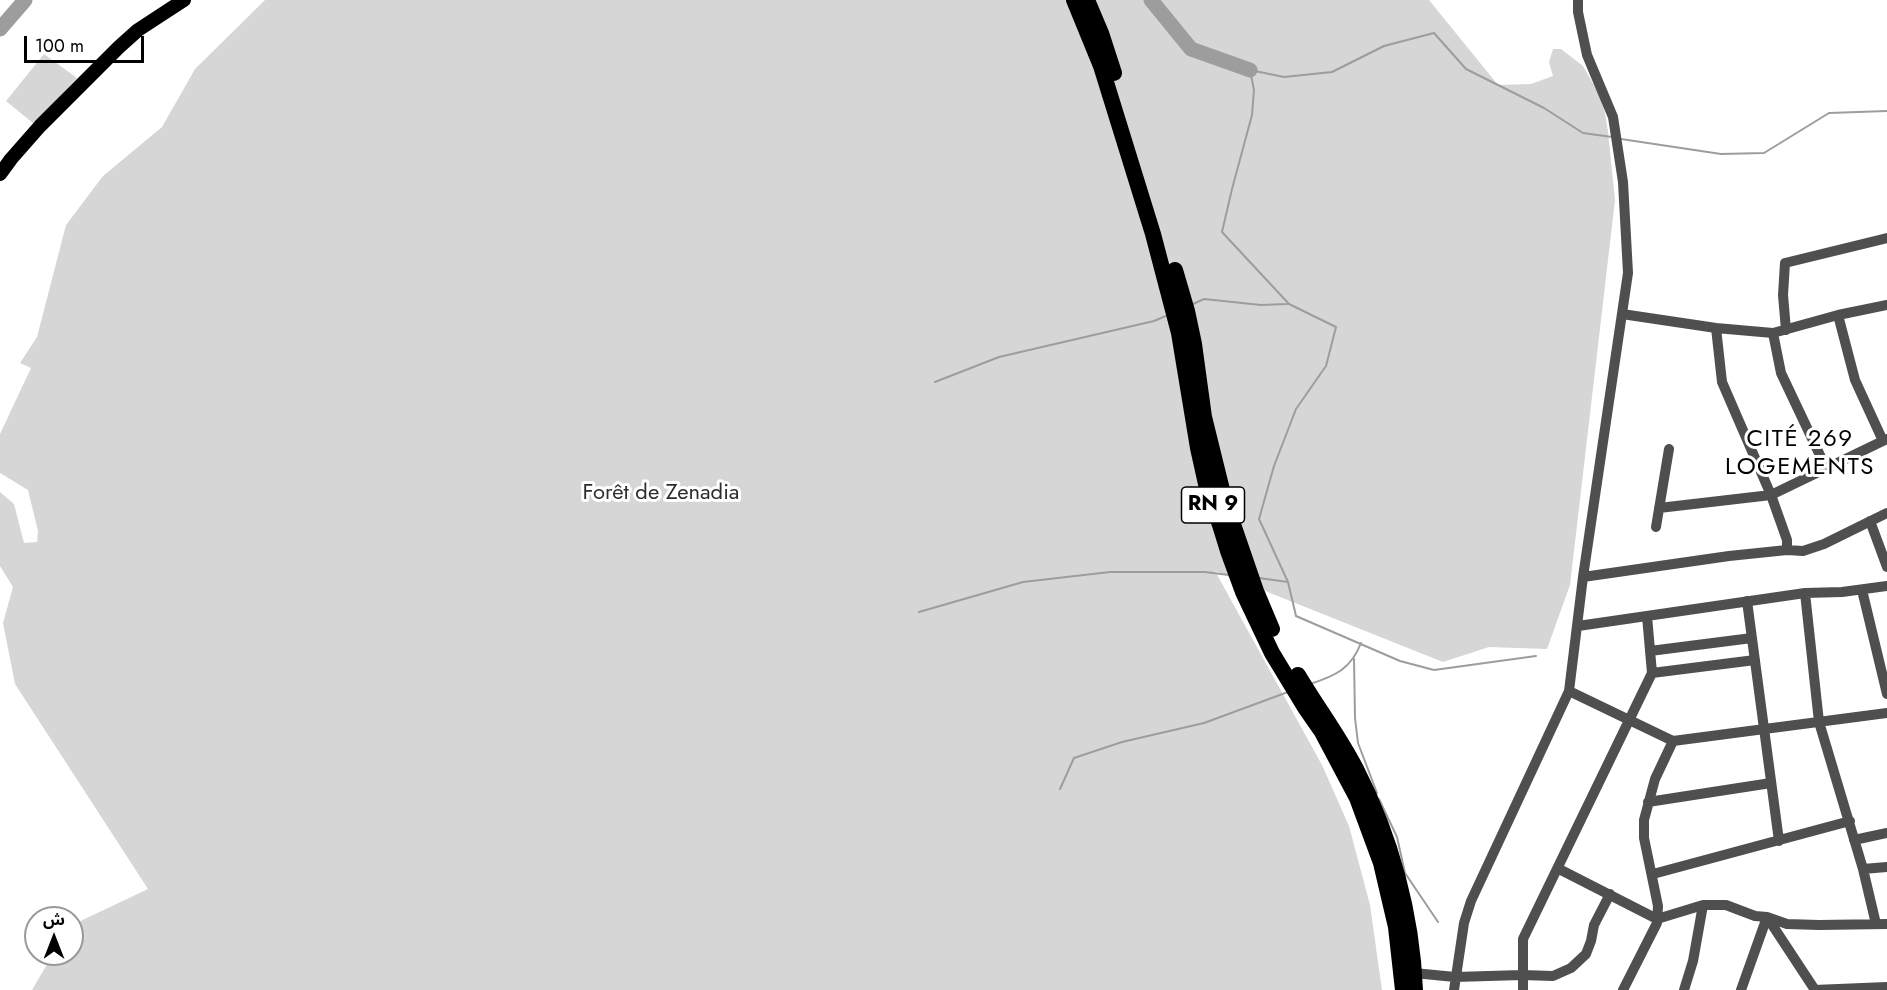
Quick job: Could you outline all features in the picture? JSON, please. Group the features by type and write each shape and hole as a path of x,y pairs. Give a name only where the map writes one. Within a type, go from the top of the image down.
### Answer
{"highway":[{"name":"RN 9","path":"1074,0 1101,66 1160,256 1179,333 1198,448 1208,493 1243,592 1272,653 1322,732 1357,798 1381,863 1396,927 1403,990"},
{"name":"RN 9","path":"1087,0 1110,59 1187,311 1204,417 1237,538 1269,623 1284,652 1342,744 1368,796 1392,860 1402,896 1413,954 1414,982"}],"main road":[{"path":"0,174 34,133 119,47 138,30 184,0"}],"street":[{"path":"1454,990 1464,923 1471,901 1569,691 1583,577 1628,273 1623,182 1613,117 1587,55 1578,12 1578,0"},
{"path":"1786,330 1783,295 1785,263 1887,238"},
{"path":"1622,314 1716,328 1773,333 1838,315 1887,305"},
{"path":"1659,508 1771,495 1885,440 1855,380 1838,315"},
{"path":"1716,328 1722,382 1771,495 1787,540 1787,550"},
{"path":"1773,333 1781,373 1826,468"},
{"path":"1656,527 1669,449"},
{"path":"1583,577 1729,556 1787,550 1803,551 1824,544 1887,513"},
{"path":"1870,521 1887,567"},
{"path":"1578,626 1805,593 1862,590 1887,586"},
{"path":"1862,590 1882,654 1887,694"},
{"path":"1559,868 1657,919 1703,905 1726,905 1755,916 1787,924 1881,924 1820,722 1805,593"},
{"path":"1747,601 1779,841"},
{"path":"1523,990 1524,939 1652,673 1647,616"},
{"path":"1650,651 1752,638"},
{"path":"1652,673 1755,660"},
{"path":"1569,691 1673,741 1887,713"},
{"path":"1623,990 1657,923 1658,906 1644,838 1644,820 1655,779 1673,741"},
{"path":"1648,802 1772,783"},
{"path":"1653,874 1850,821"},
{"path":"1854,840 1887,833"},
{"path":"1863,868 1887,867"},
{"path":"1414,982 1455,977 1553,976 1571,968 1586,954 1594,926 1610,894"},
{"path":"1684,990 1693,961 1703,905"},
{"path":"1767,918 1814,990 1887,987"},
{"path":"1741,990 1767,918"}],"green space":[{"name":"Forêt de Zenadia","path":"265,0 1429,0 1498,85 1531,84 1553,76 1549,62 1553,49 1561,49 1583,66 1599,94 1605,113 1615,200 1570,585 1547,649 1489,647 1443,662 1215,571 1322,765 1349,826 1370,905 1382,990 32,990 46,966 84,966 84,919 148,889 15,684 3,623 13,587 0,566 0,492 14,504 24,543 37,542 38,531 28,490 0,473 0,434 31,368 20,363 37,337 66,225 103,176 162,127 195,69"},
{"path":"44,54 77,78 34,124 6,101"}],"waterway":[{"path":"0,29 25,0"},
{"path":"1151,0 1191,49 1250,70"},
{"path":"1536,656 1434,670 1400,661 1296,616 1288,582 1259,519 1274,466 1296,409 1326,366 1336,327 1289,304 1222,232 1252,115 1254,90 1250,70 1284,77 1332,72 1384,46 1434,33 1466,69 1544,108 1583,133 1612,137"},
{"path":"1621,139 1721,154 1764,153 1829,113 1887,111"},
{"path":"1193,304 1204,299 1261,305 1287,304"},
{"path":"935,382 999,357 1154,321 1168,315"},
{"path":"919,612 1023,582 1110,572 1205,572 1229,575"},
{"path":"1259,578 1288,582"},
{"path":"1310,684 1341,670 1352,659 1361,643"},
{"path":"1354,659 1355,718 1358,743 1377,793"},
{"path":"1060,789 1074,758 1122,742 1204,723 1288,692"},
{"path":"1379,799 1397,837 1405,873 1438,922"}],"district":[{"name":"CITÉ 269 LOGEMENTS","path":"1800,454"}]}
